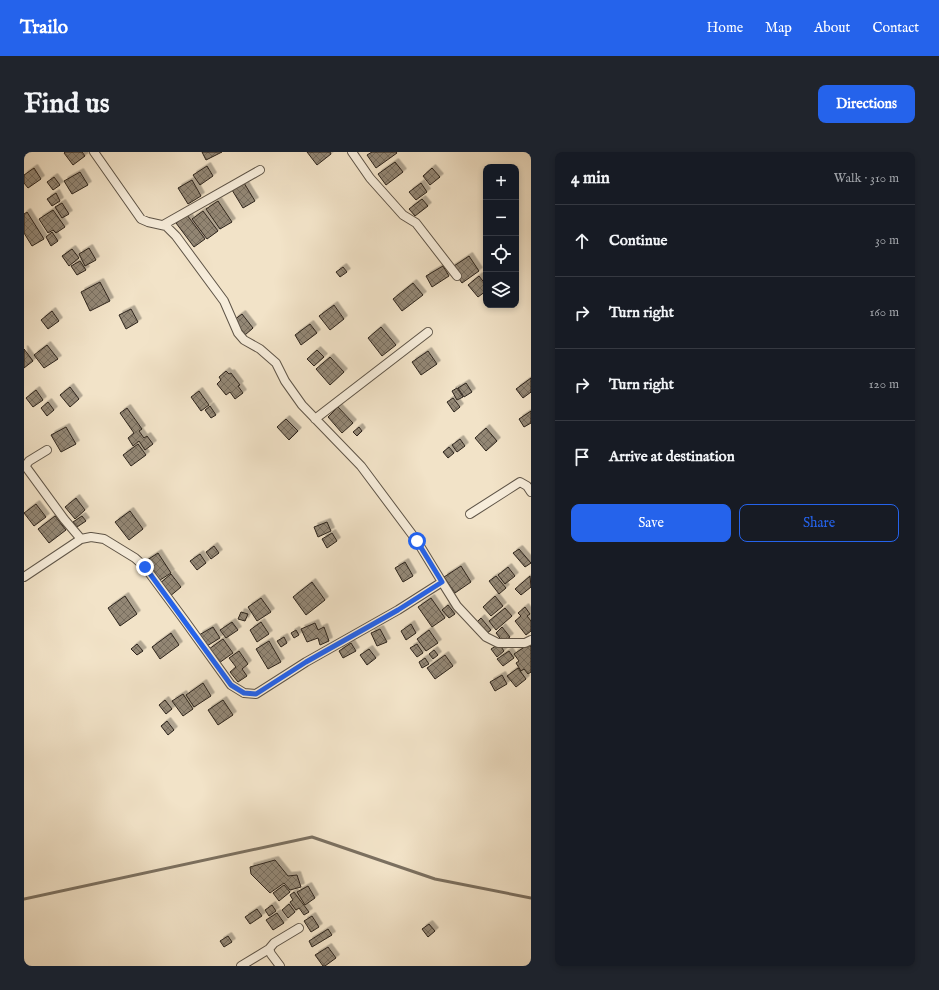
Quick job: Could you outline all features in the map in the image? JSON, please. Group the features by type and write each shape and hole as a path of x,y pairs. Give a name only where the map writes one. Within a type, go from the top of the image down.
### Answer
{"street":[{"path":"94,152 141,219 166,226 176,236 224,301 238,333 244,340 260,349 276,363 285,381 302,405 361,466 417,541 457,606 486,637 498,643 525,643 531,640"},
{"path":"352,152 370,178 403,215 416,223 458,276"},
{"path":"163,225 260,170"},
{"path":"315,419 428,332"},
{"path":"47,450 29,461 26,468 81,539"},
{"path":"470,514 520,482 527,486 531,492"},
{"path":"24,577 81,539 91,537 104,539 135,558 145,567 231,685 244,693 256,694 306,662 398,610 442,582"},
{"path":"241,966 299,928"},
{"path":"269,949 280,966"}],"building":[{"path":"82,152 85,156 73,165 64,153"},
{"path":"202,152 222,152 206,160"},
{"path":"307,152 330,152 331,154 317,165"},
{"path":"372,152 397,153 376,168 367,155"},
{"path":"395,162 403,172 386,185 378,174"},
{"path":"207,166 213,176 200,185 193,175"},
{"path":"34,168 41,179 28,188 24,183 24,175"},
{"path":"432,168 440,177 430,185 423,176"},
{"path":"80,172 88,185 72,194 64,181"},
{"path":"54,177 60,185 53,190 47,182"},
{"path":"192,180 201,196 188,204 178,188"},
{"path":"244,183 255,201 243,208 232,190"},
{"path":"421,183 427,192 416,200 409,192"},
{"path":"56,193 60,201 52,206 47,199"},
{"path":"422,199 428,206 415,216 409,209"},
{"path":"218,201 232,222 220,229 206,209"},
{"path":"62,203 69,214 62,218 55,207"},
{"path":"53,210 65,227 56,233 53,230 48,233 39,219"},
{"path":"203,211 218,231 207,239 192,219"},
{"path":"27,212 44,239 32,246 24,233 24,214"},
{"path":"187,215 205,239 194,247 176,223"},
{"path":"52,232 58,241 51,246 46,237"},
{"path":"89,248 96,260 85,266 79,254"},
{"path":"72,249 79,258 69,266 62,256"},
{"path":"469,256 479,271 462,283 451,268"},
{"path":"80,261 86,270 77,275 71,266"},
{"path":"443,266 449,276 432,287 426,276"},
{"path":"343,267 347,272 340,277 336,272"},
{"path":"479,276 483,281 483,293 478,297 468,285"},
{"path":"100,282 110,301 90,311 81,292"},
{"path":"413,283 423,295 402,311 393,299"},
{"path":"334,305 344,319 330,330 319,316"},
{"path":"131,309 138,322 126,329 119,315"},
{"path":"52,311 59,321 48,329 41,320"},
{"path":"242,314 253,328 245,335 234,320"},
{"path":"310,324 317,333 301,345 295,335"},
{"path":"381,327 396,345 382,356 368,338"},
{"path":"47,345 58,359 44,368 34,355"},
{"path":"24,349 33,361 24,368"},
{"path":"317,350 324,357 314,366 307,359"},
{"path":"428,351 437,364 421,375 412,362"},
{"path":"330,357 344,372 330,385 316,369"},
{"path":"226,371 229,374 231,373 240,385 238,386 243,393 235,399 230,392 226,395 217,384 221,380 219,377"},
{"path":"531,378 531,392 523,398 516,389"},
{"path":"466,383 472,392 464,397 458,388"},
{"path":"70,387 79,399 70,407 60,395"},
{"path":"457,388 463,397 457,400 452,391"},
{"path":"36,390 43,400 33,407 26,398"},
{"path":"199,391 209,405 201,411 191,397"},
{"path":"453,398 460,407 454,412 447,402"},
{"path":"48,402 54,410 47,416 41,408"},
{"path":"210,406 216,415 211,418 205,410"},
{"path":"338,407 353,423 342,433 328,417"},
{"path":"127,408 142,429 139,431 144,438 147,436 153,444 145,450 139,441 133,446 128,438 134,433 120,413"},
{"path":"531,411 531,423 524,427 519,419"},
{"path":"286,419 298,431 289,440 277,427"},
{"path":"66,427 76,444 61,452 51,435"},
{"path":"359,427 362,431 357,436 353,432"},
{"path":"486,428 497,441 486,451 475,438"},
{"path":"460,439 465,446 457,452 452,445"},
{"path":"138,444 146,455 131,466 123,455"},
{"path":"449,447 454,453 448,458 443,452"},
{"path":"76,498 85,510 75,519 65,507"},
{"path":"36,504 46,517 34,526 24,513"},
{"path":"130,511 143,529 129,540 115,522"},
{"path":"55,516 66,530 49,543 38,529"},
{"path":"82,516 86,521 77,527 73,522"},
{"path":"327,522 331,531 318,537 314,527"},
{"path":"332,533 337,541 327,548 322,539"},
{"path":"214,546 219,553 211,559 206,552"},
{"path":"519,549 531,563 525,567 513,553"},
{"path":"158,553 171,573 157,582 144,562"},
{"path":"200,554 206,563 197,570 190,561"},
{"path":"405,562 413,576 403,582 395,568"},
{"path":"461,566 471,582 455,593 444,577"},
{"path":"508,567 515,576 505,584 498,575"},
{"path":"171,574 181,587 169,597 159,584"},
{"path":"496,576 506,588 499,594 489,581"},
{"path":"530,576 531,587 521,595 515,589"},
{"path":"312,582 325,600 306,615 293,597"},
{"path":"125,596 137,614 120,626 108,608"},
{"path":"495,596 503,606 491,616 483,607"},
{"path":"261,598 271,612 257,621 248,607"},
{"path":"431,598 445,618 432,627 418,607"},
{"path":"448,605 455,614 449,618 442,610"},
{"path":"525,607 530,614 527,616 531,621 531,631 526,635 515,621 521,616 518,613"},
{"path":"505,608 512,616 496,630 489,621"},
{"path":"241,612 248,614 245,621 238,619"},
{"path":"481,618 491,630 485,635 475,624"},
{"path":"232,622 238,630 226,638 220,630"},
{"path":"261,622 269,634 257,642 250,630"},
{"path":"315,623 318,630 324,627 329,641 320,645 318,638 307,642 301,629"},
{"path":"411,624 416,633 406,640 401,631"},
{"path":"213,627 220,638 207,646 199,635"},
{"path":"502,627 510,637 503,642 496,633"},
{"path":"380,629 387,642 377,646 371,633"},
{"path":"296,630 299,635 294,638 291,633"},
{"path":"429,630 438,643 426,651 417,639"},
{"path":"171,633 179,645 160,659 152,647"},
{"path":"284,637 287,643 281,647 277,641"},
{"path":"223,639 233,653 219,663 209,649"},
{"path":"269,641 281,662 268,669 256,649"},
{"path":"351,643 356,651 343,658 339,651"},
{"path":"137,644 143,651 137,655 131,649"},
{"path":"417,644 423,653 417,657 410,648"},
{"path":"499,644 504,651 497,657 491,649"},
{"path":"529,644 531,647 531,672 528,674 524,669 521,671 516,663 519,661 514,654"},
{"path":"369,649 376,658 367,665 360,655"},
{"path":"434,650 438,655 433,659 429,654"},
{"path":"239,651 248,664 242,669 247,676 238,682 230,672 236,667 229,658"},
{"path":"509,651 514,658 503,666 497,659"},
{"path":"445,655 453,666 435,679 427,668"},
{"path":"425,658 429,664 422,668 419,662"},
{"path":"518,668 526,679 516,687 507,676"},
{"path":"502,675 507,684 495,691 490,682"},
{"path":"203,683 211,696 194,707 186,695"},
{"path":"183,694 193,709 183,716 172,701"},
{"path":"165,700 172,709 166,714 159,705"},
{"path":"223,700 233,715 218,725 208,710"},
{"path":"167,721 174,730 168,735 161,726"},
{"path":"275,860 288,876 297,875 301,887 290,890 284,883 270,893 251,874 250,867"},
{"path":"284,885 290,892 279,901 273,893"},
{"path":"308,886 315,898 305,905 297,892"},
{"path":"294,892 309,912 304,915 299,908 296,910 290,902 293,900 290,895"},
{"path":"289,904 295,912 288,918 282,910"},
{"path":"272,905 276,911 269,916 265,910"},
{"path":"257,909 262,916 250,924 245,917"},
{"path":"277,913 284,923 273,930 266,920"},
{"path":"312,916 319,927 311,932 304,921"},
{"path":"429,924 435,931 428,937 422,929"},
{"path":"328,929 332,935 312,947 309,941"},
{"path":"228,936 232,942 224,947 220,941"},
{"path":"328,947 336,958 323,966 315,955"}],"waterway":[{"path":"24,899 312,837 435,879 531,898"}],"route":[{"path":"145,567 231,685 244,693 256,694 306,662 398,610 442,582 417,541"}]}
